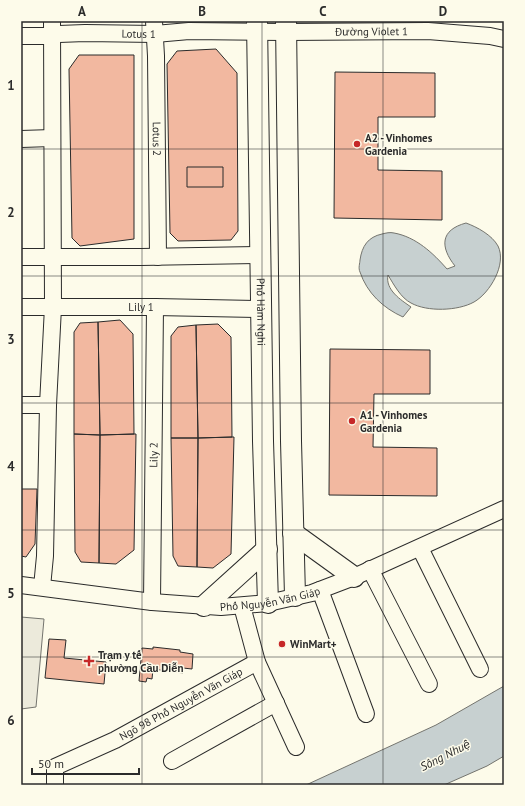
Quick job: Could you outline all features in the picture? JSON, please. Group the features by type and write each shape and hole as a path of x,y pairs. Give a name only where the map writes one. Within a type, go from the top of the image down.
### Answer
{"main road":[{"name":"Phố Hàm Nghi","path":"257,26 262,255 263,441 268,603"},
{"path":"286,27 291,441 295,596"},
{"path":"293,533 362,573"},
{"path":"204,606 267,549"}],"street":[{"name":"Đường Violet 1","path":"257,26 428,26 504,39"},
{"name":"Lotus 1","path":"21,36 52,29 59,34 154,27 189,31 257,26"},
{"name":"Lotus 2","path":"154,27 156,56 158,257"},
{"path":"42,587 47,496 48,405 53,307 52,29"},
{"path":"21,139 52,138"},
{"path":"21,257 53,258 262,255"},
{"name":"Lily 1","path":"21,307 262,309"},
{"name":"Lily 2","path":"152,602 155,307"},
{"path":"21,405 48,405"},
{"name":"Phố Nguyễn Văn Giáp","path":"21,585 152,602 221,608 268,603 320,590 420,548 504,509"},
{"path":"420,548 480,669"},
{"path":"362,573 429,684"},
{"path":"320,590 366,714"},
{"path":"242,606 257,662 296,746"},
{"name":"Ngõ 98 Phố Nguyễn Văn Giáp","path":"55,785 55,767 115,740 257,662"},
{"path":"172,760 276,703"}],"shaded area":[{"path":"21,617 44,619 36,707 21,709"}],"water":[{"path":"466,223 479,229 492,238 498,246 500,253 499,269 491,285 480,298 467,305 451,309 425,308 407,301 398,291 388,275 391,290 411,307 403,317 382,304 371,293 363,280 359,266 362,250 366,243 373,237 391,233 410,238 424,246 447,269 455,266 450,259 445,246 447,235 457,226"},
{"name":"Sông Nhuệ","path":"504,686 504,756 487,766 444,785 306,785 436,725"}],"building":[{"path":"216,49 237,73 238,231 231,240 178,241 170,233 167,64 177,51"},
{"path":"79,55 134,55 134,239 80,246 72,238 69,69"},
{"name":"A2 - Vinhomes Gardenia","path":"335,72 435,73 435,117 378,117 378,170 442,171 442,220 334,218"},
{"path":"187,167 223,167 223,187 187,187"},
{"path":"120,320 133,334 134,434 100,435 98,322"},
{"path":"98,322 100,435 74,434 74,332 80,323"},
{"path":"218,324 231,337 232,437 198,438 196,325"},
{"path":"196,325 198,438 171,438 171,336 178,327"},
{"name":"A1 - Vinhomes Gardenia","path":"330,349 430,350 430,394 374,394 373,447 437,448 437,496 329,495"},
{"path":"74,434 100,435 99,563 81,562 75,552"},
{"path":"136,434 134,550 116,564 99,563 100,435"},
{"path":"234,437 231,554 213,568 197,567 198,438"},
{"path":"171,438 198,438 197,567 178,566 173,556"},
{"path":"21,489 37,489 35,544 26,557 21,556"},
{"path":"49,639 66,640 64,658 106,662 104,684 45,678"},
{"path":"153,647 180,650 180,652 193,654 192,669 183,668 183,673 153,669 152,679 147,678 146,682 139,681 142,648 153,649"}],"place":[{"name":"A2 - Vinhomes Gardenia","path":"357,144"},
{"name":"A1 - Vinhomes Gardenia","path":"352,421"},
{"name":"WinMart+","path":"282,644"},
{"name":"Trạm y tế phường Cầu Diễn","path":"89,661"}]}
